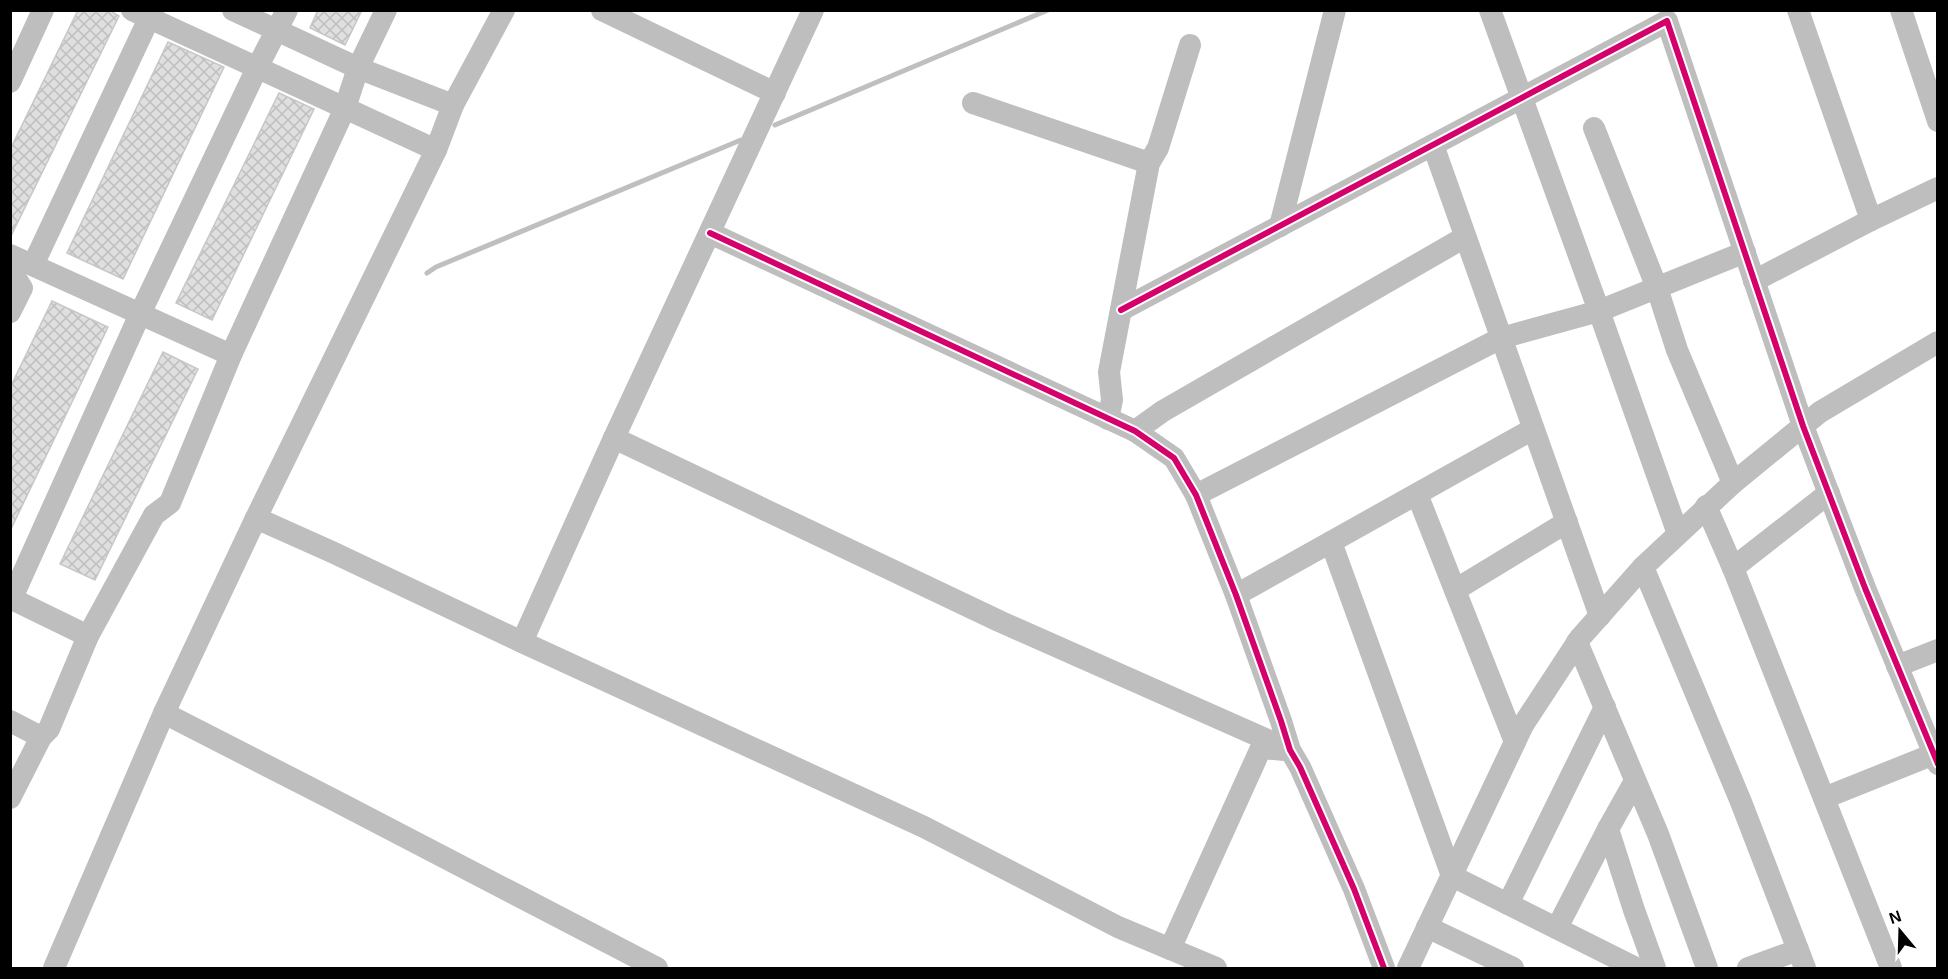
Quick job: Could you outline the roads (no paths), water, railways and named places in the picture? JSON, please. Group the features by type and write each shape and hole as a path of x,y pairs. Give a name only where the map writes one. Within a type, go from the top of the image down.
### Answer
{"street":[{"path":"10,82 43,10"},
{"path":"233,10 282,20 358,68 453,105"},
{"path":"10,798 41,736 49,729 88,636 154,515 170,503 231,355 345,108 358,68 386,10"},
{"path":"54,969 164,713 436,150 453,105 504,10"},
{"path":"602,10 775,93"},
{"path":"522,642 813,10"},
{"path":"1280,226 1335,10"},
{"path":"1490,10 1678,534"},
{"path":"1666,10 1671,32"},
{"path":"1798,10 1871,220"},
{"path":"1901,10 1928,58 1938,121"},
{"path":"10,312 22,288 22,267 145,13 257,68 436,150"},
{"path":"88,636 11,598 140,314 282,20"},
{"path":"1121,310 1667,21 1803,426 1936,759 1824,798"},
{"path":"1108,419 1112,400 1109,372 1149,163 1158,148 1190,45"},
{"path":"973,103 1149,163"},
{"path":"1594,128 1658,288 1677,350 1733,483"},
{"path":"1433,145 1600,616"},
{"path":"1754,281 1938,188"},
{"path":"710,233 1135,432 1174,458 1196,495 1236,595 1290,750 1300,766 1354,889 1384,969"},
{"path":"1135,432 1163,411 1465,237"},
{"path":"1196,495 1501,338 1599,311 1745,252"},
{"path":"10,255 22,267 140,314 231,355"},
{"path":"1408,969 1523,725 1578,642 1643,567 1733,483 1820,412 1938,342"},
{"path":"1236,595 1533,429"},
{"path":"614,438 999,621 1290,750"},
{"path":"1733,568 1829,493"},
{"path":"1417,494 1515,742"},
{"path":"1706,506 1733,568 1891,969"},
{"path":"256,519 332,552 924,827 1118,927 1216,969"},
{"path":"1455,590 1567,522"},
{"path":"1331,542 1452,876 1636,969"},
{"path":"1643,567 1742,802 1802,959 1748,969"},
{"path":"1578,642 1658,834 1707,969"},
{"path":"1897,666 1938,650"},
{"path":"1508,904 1605,707"},
{"path":"164,713 657,969"},
{"path":"10,721 41,736"},
{"path":"1170,949 1261,748 1290,750"},
{"path":"1557,928 1635,781"},
{"path":"1608,829 1655,969"},
{"path":"1427,927 1513,969"}],"waterway":[{"path":"775,125 1048,10"},
{"path":"427,273 436,267 741,140"}]}
